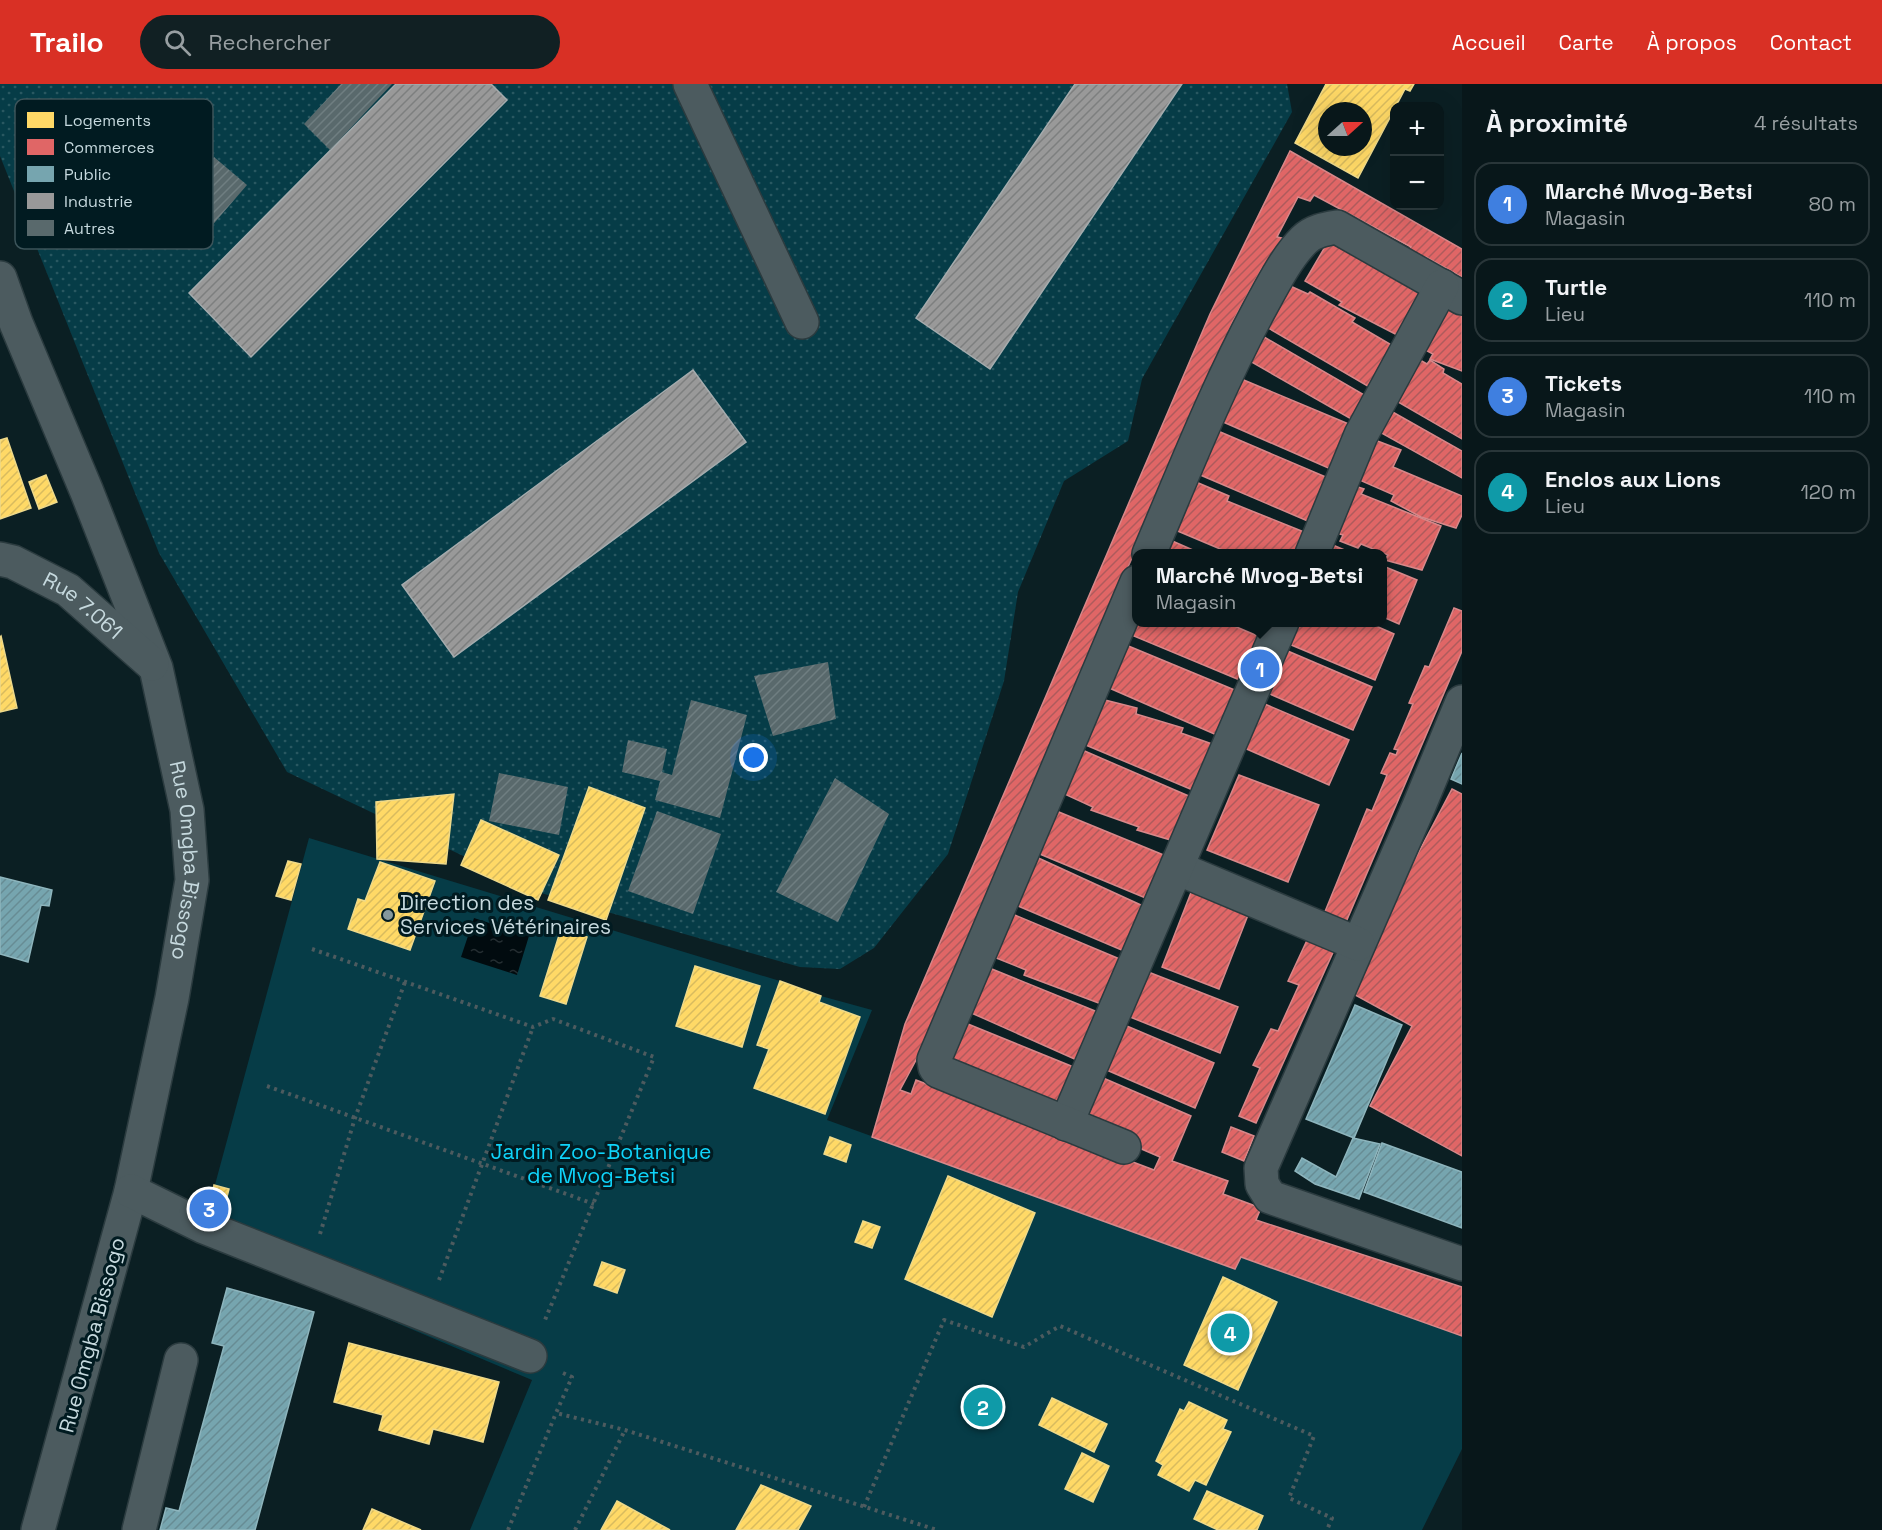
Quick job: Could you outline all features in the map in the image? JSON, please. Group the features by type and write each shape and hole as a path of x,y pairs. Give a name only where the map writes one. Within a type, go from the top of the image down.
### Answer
{"street":[{"path":"690,84 802,322"},
{"path":"1151,549 1214,401 1280,271 1304,240 1319,231 1337,227 1452,292 1361,435 1314,549"},
{"name":"Rue Omgba Bissogo","path":"0,278 16,323 87,492 156,668 187,810 192,879 172,998 131,1191 38,1530"},
{"name":"Rue 7.061","path":"0,559 13,562 68,590 156,668"},
{"path":"1124,1148 938,1071 934,1060 1132,594"},
{"path":"1066,1124 1280,627"},
{"path":"1462,702 1261,1168 1262,1184 1270,1197 1462,1264"},
{"path":"1178,868 1358,944"},
{"path":"131,1191 204,1227 530,1356"},
{"path":"139,1530 181,1360"}],"path":[{"path":"312,949 533,1027 553,1019 654,1057 530,1356 572,1377 508,1530"},
{"path":"309,1269 355,1118 405,982"},
{"path":"426,1315 533,1027"},
{"path":"267,1086 594,1204"},
{"path":"864,1507 944,1320 1024,1347 1060,1326 1314,1436 1289,1498 1332,1518 1327,1530"},
{"path":"556,1413 625,1430 937,1530"},
{"path":"575,1530 625,1430"}],"green space":[{"path":"0,84 1287,84 1292,112 1142,379 1128,441 1064,481 1018,592 1004,681 948,854 874,948 840,969 800,967 541,893 287,772 159,553 37,249 213,249 213,99 15,99 15,193 0,156"},
{"name":"Jardin Zoo-Botanique de Mvog-Betsi","path":"309,838 872,1010 827,1120 1235,1268 1241,1257 1462,1336 1462,1449 1422,1530 470,1530 532,1380 200,1240"}],"water":[{"path":"474,918 529,936 517,975 461,957"}],"building: Logements":[{"path":"1326,84 1414,84 1410,91 1405,89 1398,102 1390,102 1390,118 1372,152 1372,102 1318,102 1318,156 1295,143"},
{"path":"1318,156 1370,156 1358,178"},
{"path":"7,438 31,508 0,519 0,440"},
{"path":"46,475 57,502 39,509 29,482"},
{"path":"0,637 17,708 0,712"},
{"path":"589,787 645,808 606,920 548,900"},
{"path":"454,794 446,864 377,859 376,802"},
{"path":"481,820 559,855 538,900 461,865"},
{"path":"288,861 301,864 291,900 276,896"},
{"name":"Direction des Services Vétérinaires","path":"380,862 435,881 410,950 348,929 358,899 365,901"},
{"path":"561,929 587,937 566,1004 540,996"},
{"path":"695,966 760,986 742,1047 676,1026"},
{"path":"780,981 821,996 819,1002 860,1017 825,1114 754,1088 769,1049 757,1045"},
{"path":"830,1137 851,1145 846,1162 824,1154"},
{"path":"948,1176 1035,1213 992,1317 905,1279"},
{"path":"214,1185 229,1189 223,1212 209,1209"},
{"path":"863,1221 880,1227 872,1248 855,1242"},
{"path":"602,1262 625,1270 617,1293 594,1285"},
{"path":"1223,1277 1277,1302 1238,1390 1184,1365"},
{"path":"349,1343 499,1382 483,1442 433,1429 429,1444 379,1430 383,1415 334,1402"},
{"path":"975,1398 995,1403 992,1416 972,1410"},
{"path":"1052,1398 1107,1424 1094,1452 1039,1425"},
{"path":"1189,1402 1227,1420 1223,1429 1231,1432 1206,1485 1195,1480 1189,1491 1158,1475 1163,1465 1156,1461 1180,1409 1184,1411"},
{"path":"1082,1453 1109,1466 1093,1502 1065,1489"},
{"path":"761,1485 811,1506 798,1530 736,1530"},
{"path":"1207,1491 1263,1516 1257,1530 1218,1530 1194,1519"},
{"path":"617,1501 670,1530 601,1530"},
{"path":"372,1509 421,1530 363,1530"}],"building: Commerces":[{"path":"1290,151 1462,249 1462,277 1426,257 1423,260 1407,251 1411,247 1314,195 1310,201 1298,197 1277,237 1282,238 1266,269 1262,268 1232,323 1214,374 1136,549 1132,549 1132,558 930,1034 900,1090 911,1094 916,1080 1154,1170 1160,1157 1072,1119 1094,1074 1191,1116 1172,1161 1228,1181 1223,1194 1261,1208 1256,1220 1462,1287 1462,1336 1241,1257 1235,1269 872,1137 905,1024 1210,314"},
{"path":"1329,240 1425,297 1401,337 1339,305 1342,302 1305,281"},
{"path":"1288,285 1308,294 1310,292 1355,318 1352,322 1395,347 1371,388 1263,325"},
{"path":"1440,304 1462,316 1462,371 1430,359 1433,354 1416,345"},
{"path":"1259,334 1366,396 1353,420 1248,360"},
{"path":"1411,355 1427,364 1430,360 1444,369 1443,373 1462,384 1462,439 1386,395"},
{"path":"1239,378 1351,425 1333,470 1221,421"},
{"path":"1382,406 1462,451 1462,478 1369,426"},
{"path":"1218,431 1328,478 1310,522 1198,474"},
{"path":"1367,437 1401,450 1393,467 1462,496 1462,515 1456,528 1421,517 1391,501 1394,495 1348,475"},
{"path":"1196,482 1229,496 1227,501 1304,532 1298,549 1220,549 1173,529"},
{"path":"1346,483 1364,489 1361,494 1441,526 1422,570 1387,561 1387,549 1373,549 1361,544 1358,548 1340,541 1343,535 1325,529"},
{"path":"1170,540 1191,549 1166,549"},
{"path":"1321,540 1342,549 1316,549"},
{"path":"1387,568 1417,580 1399,624 1387,619"},
{"path":"1454,608 1462,611 1462,651 1346,922 1324,914 1367,809 1372,811 1387,775 1381,773 1390,753 1396,755 1398,750 1394,749 1413,704 1409,703 1425,666 1429,667"},
{"path":"1134,627 1237,627 1260,637 1242,681 1129,634"},
{"path":"1282,627 1378,627 1394,634 1375,680 1277,639"},
{"path":"1126,645 1237,691 1219,736 1107,687"},
{"path":"1276,646 1372,687 1353,730 1256,688"},
{"path":"1101,699 1137,708 1136,714 1183,728 1181,733 1215,745 1195,791 1081,743"},
{"path":"1253,699 1349,740 1329,785 1233,743"},
{"path":"1080,749 1191,797 1174,841 1137,830 1139,827 1091,810 1093,807 1060,792"},
{"path":"1239,775 1319,805 1288,882 1207,850"},
{"path":"1452,789 1462,794 1462,1156 1370,1106 1412,1026 1346,990"},
{"path":"1054,810 1166,856 1148,899 1035,852"},
{"path":"1034,856 1143,906 1124,951 1011,903"},
{"path":"1192,890 1250,910 1219,989 1162,967"},
{"path":"1010,913 1122,960 1104,1005 1024,975 1026,970 989,955"},
{"path":"1309,936 1335,948 1256,1123 1239,1116 1260,1068 1253,1065 1271,1029 1278,1031 1299,985 1288,981"},
{"path":"987,967 1100,1013 1079,1061 967,1011"},
{"path":"1138,968 1238,1007 1220,1053 1120,1013"},
{"path":"1115,1021 1214,1063 1195,1108 1095,1065"},
{"path":"963,1022 1076,1068 1055,1114 943,1066"},
{"path":"1231,1127 1254,1136 1244,1161 1222,1152"}],"building: Public":[{"path":"1462,753 1462,784 1451,779"},
{"path":"0,877 52,890 49,906 41,905 28,962 0,954"},
{"path":"1355,1005 1402,1025 1354,1138 1306,1119"},
{"path":"1353,1138 1380,1144 1359,1199 1315,1184 1295,1171 1302,1158 1336,1177"},
{"path":"1382,1143 1462,1172 1462,1228 1364,1192"},
{"path":"227,1288 314,1312 255,1530 160,1530 166,1508 179,1511 224,1346 212,1343"}],"building: Industrie":[{"path":"396,84 491,84 507,100 251,357 189,293"},
{"path":"1075,84 1182,84 990,369 916,318"},
{"path":"693,370 746,442 454,657 402,585"}],"building: Autres":[{"path":"341,84 392,84 330,150 304,124"},
{"path":"213,158 247,185 213,224"},
{"path":"828,662 836,719 773,736 754,676"},
{"path":"691,700 747,715 720,818 655,800 660,781 622,772 628,740 667,749 662,772 672,775"},
{"path":"499,773 568,787 559,835 489,821"},
{"path":"835,778 889,814 838,922 776,892"},
{"path":"657,811 721,834 693,914 628,891"}],"place":[{"name":"Marché Mvog-Betsi","path":"1260,669"},
{"name":"Direction des Services Vétérinaires","path":"388,915"},
{"name":"Tickets","path":"209,1209"},
{"name":"Enclos aux Lions","path":"1230,1333"},
{"name":"Turtle","path":"983,1407"}]}
